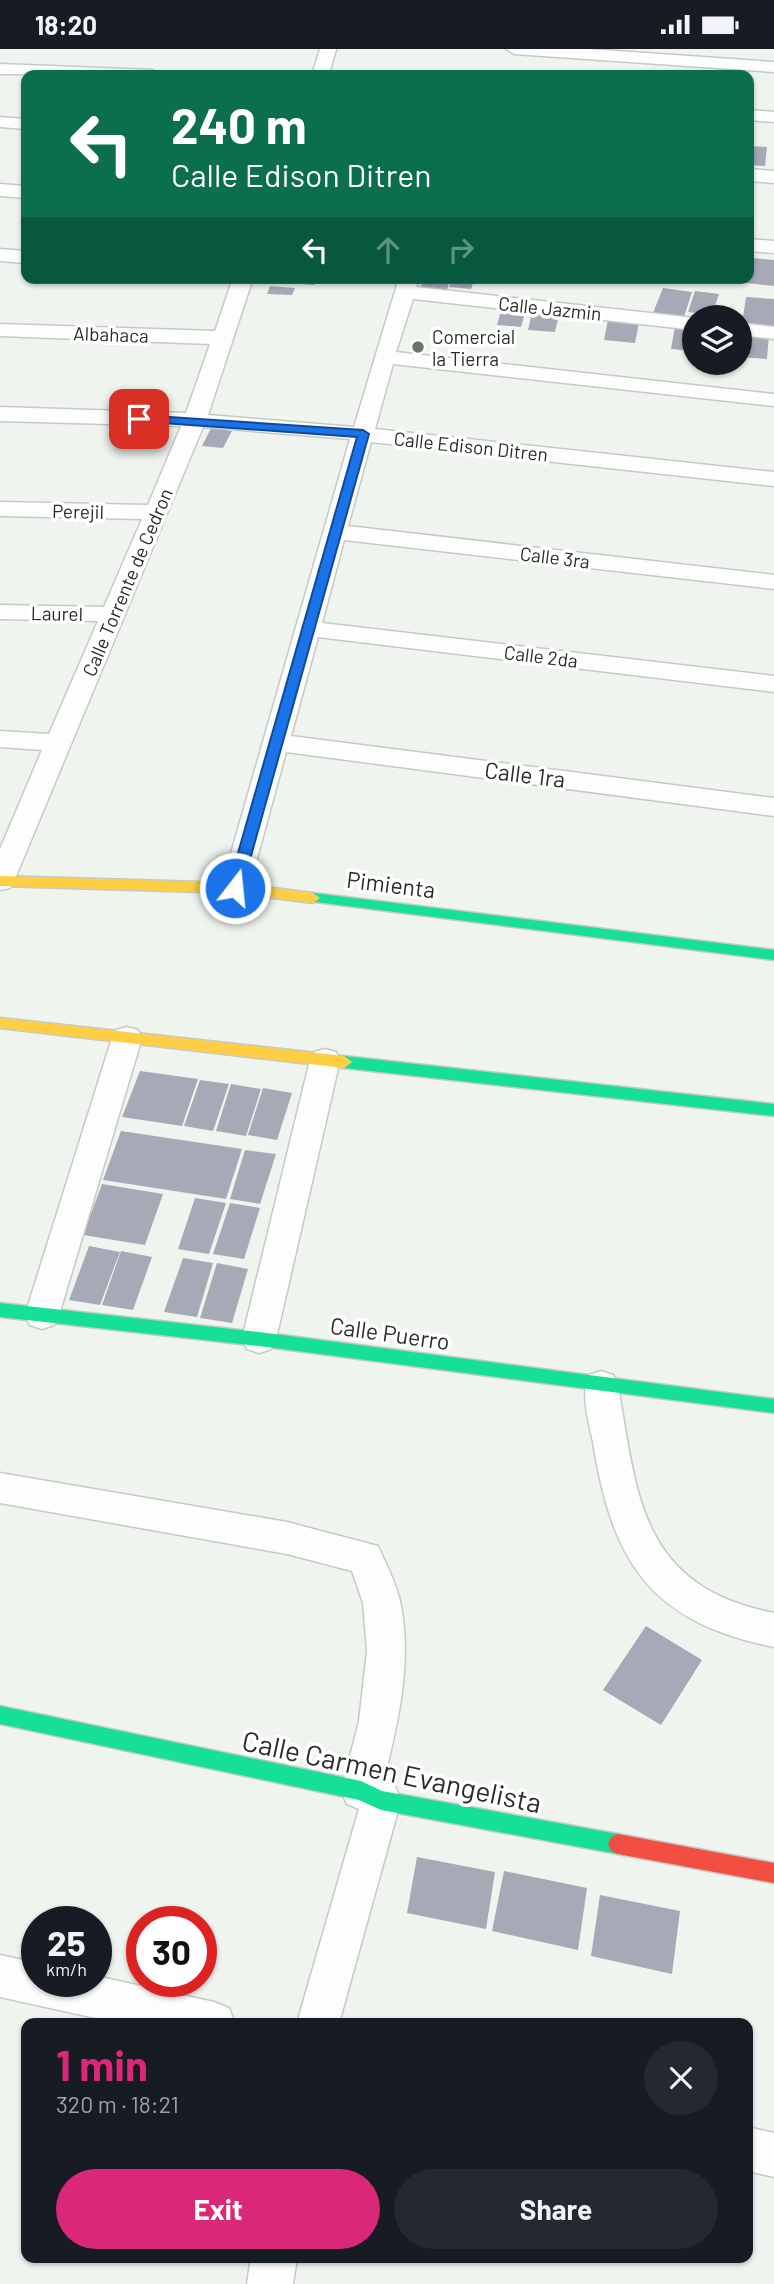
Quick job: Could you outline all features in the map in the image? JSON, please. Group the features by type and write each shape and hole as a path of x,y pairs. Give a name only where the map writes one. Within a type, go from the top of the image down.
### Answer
{"street":[{"path":"322,70 328,49"},
{"path":"514,49 774,67"},
{"path":"0,69 25,70"},
{"path":"754,115 774,117"},
{"path":"0,122 21,124"},
{"path":"754,176 774,177"},
{"path":"0,190 21,192"},
{"path":"754,245 774,247"},
{"path":"0,255 21,257"},
{"name":"Calle Torrente de Cedron","path":"0,881 195,420 241,284"},
{"path":"235,888 384,356 407,285"},
{"name":"Calle Jazmin","path":"407,285 682,322"},
{"name":"Albahaca","path":"0,330 223,338"},
{"path":"752,330 774,333"},
{"path":"384,356 774,400"},
{"name":"Calle Edison Ditren","path":"0,414 195,420 363,434 774,479"},
{"name":"Perejil","path":"0,509 156,512"},
{"name":"Calle 3ra","path":"335,532 774,582"},
{"name":"Laurel","path":"0,612 115,614"},
{"name":"Calle 2da","path":"308,629 774,684"},
{"path":"0,739 57,743"},
{"name":"Calle 1ra","path":"276,742 774,807"},
{"name":"Pimienta","path":"0,881 235,888 774,955"},
{"path":"0,1023 774,1110"},
{"path":"42,1315 127,1038"},
{"path":"260,1339 325,1060"},
{"name":"Calle Puerro","path":"0,1310 260,1339 774,1406"},
{"path":"601,1385 616,1473 628,1515 647,1559 687,1598 721,1617 774,1630"},
{"path":"0,1488 287,1538 365,1557 382,1601 386,1640 385,1683 377,1730 371,1795 319,2018"},
{"name":"Calle Carmen Evangelista","path":"0,1715 371,1795 774,1873"},
{"path":"0,1976 191,2018"},
{"path":"753,2150 774,2155"},
{"path":"270,2284 273,2263"}],"building":[{"path":"754,146 767,147 765,166 754,165"},
{"path":"754,258 774,260 774,286 754,284"},
{"path":"422,284 449,284 447,290 421,287"},
{"path":"450,284 473,284 471,289 449,287"},
{"path":"270,286 295,288 292,295 267,294"},
{"path":"663,288 692,292 688,305 682,305 682,317 653,313"},
{"path":"695,291 719,294 715,305 690,305"},
{"path":"746,297 774,299 774,326 752,324 752,305 745,305"},
{"path":"502,307 526,309 521,327 497,325"},
{"path":"533,308 560,310 555,332 528,330"},
{"path":"608,320 639,323 635,343 604,340"},
{"path":"675,326 682,326 682,350 671,349"},
{"path":"752,333 769,335 767,359 752,358"},
{"path":"211,428 232,431 223,448 202,446"},
{"path":"140,1071 198,1079 182,1126 122,1117"},
{"path":"200,1080 229,1084 213,1131 184,1126"},
{"path":"231,1084 261,1089 246,1136 216,1131"},
{"path":"263,1088 292,1093 277,1140 248,1135"},
{"path":"121,1131 242,1149 226,1199 103,1180"},
{"path":"245,1150 276,1154 260,1204 230,1199"},
{"path":"102,1184 163,1194 145,1245 83,1235"},
{"path":"195,1198 226,1203 209,1254 178,1249"},
{"path":"230,1203 260,1208 244,1259 213,1254"},
{"path":"89,1246 120,1252 100,1305 69,1300"},
{"path":"121,1251 152,1257 133,1310 102,1305"},
{"path":"183,1258 213,1263 197,1317 164,1312"},
{"path":"217,1263 248,1269 232,1323 200,1318"},
{"path":"646,1626 702,1660 661,1725 603,1690"},
{"path":"417,1857 495,1872 486,1929 407,1913"},
{"path":"504,1871 587,1888 578,1950 492,1931"},
{"path":"600,1895 680,1911 672,1974 591,1956"}],"traffic: fast":[{"path":"313,898 774,955"},
{"path":"344,1062 774,1110"},
{"path":"0,1310 259,1339 774,1406"},
{"path":"0,1715 361,1791 381,1800 618,1844"}],"traffic: slow":[{"path":"0,881 235,888 313,898"},
{"path":"0,1023 344,1062"}],"traffic: jam":[{"path":"618,1844 774,1873"}],"place":[{"name":"Comercial la Tierra","path":"418,347"}],"route":[{"path":"139,419 195,420 363,434 235,888"}]}
